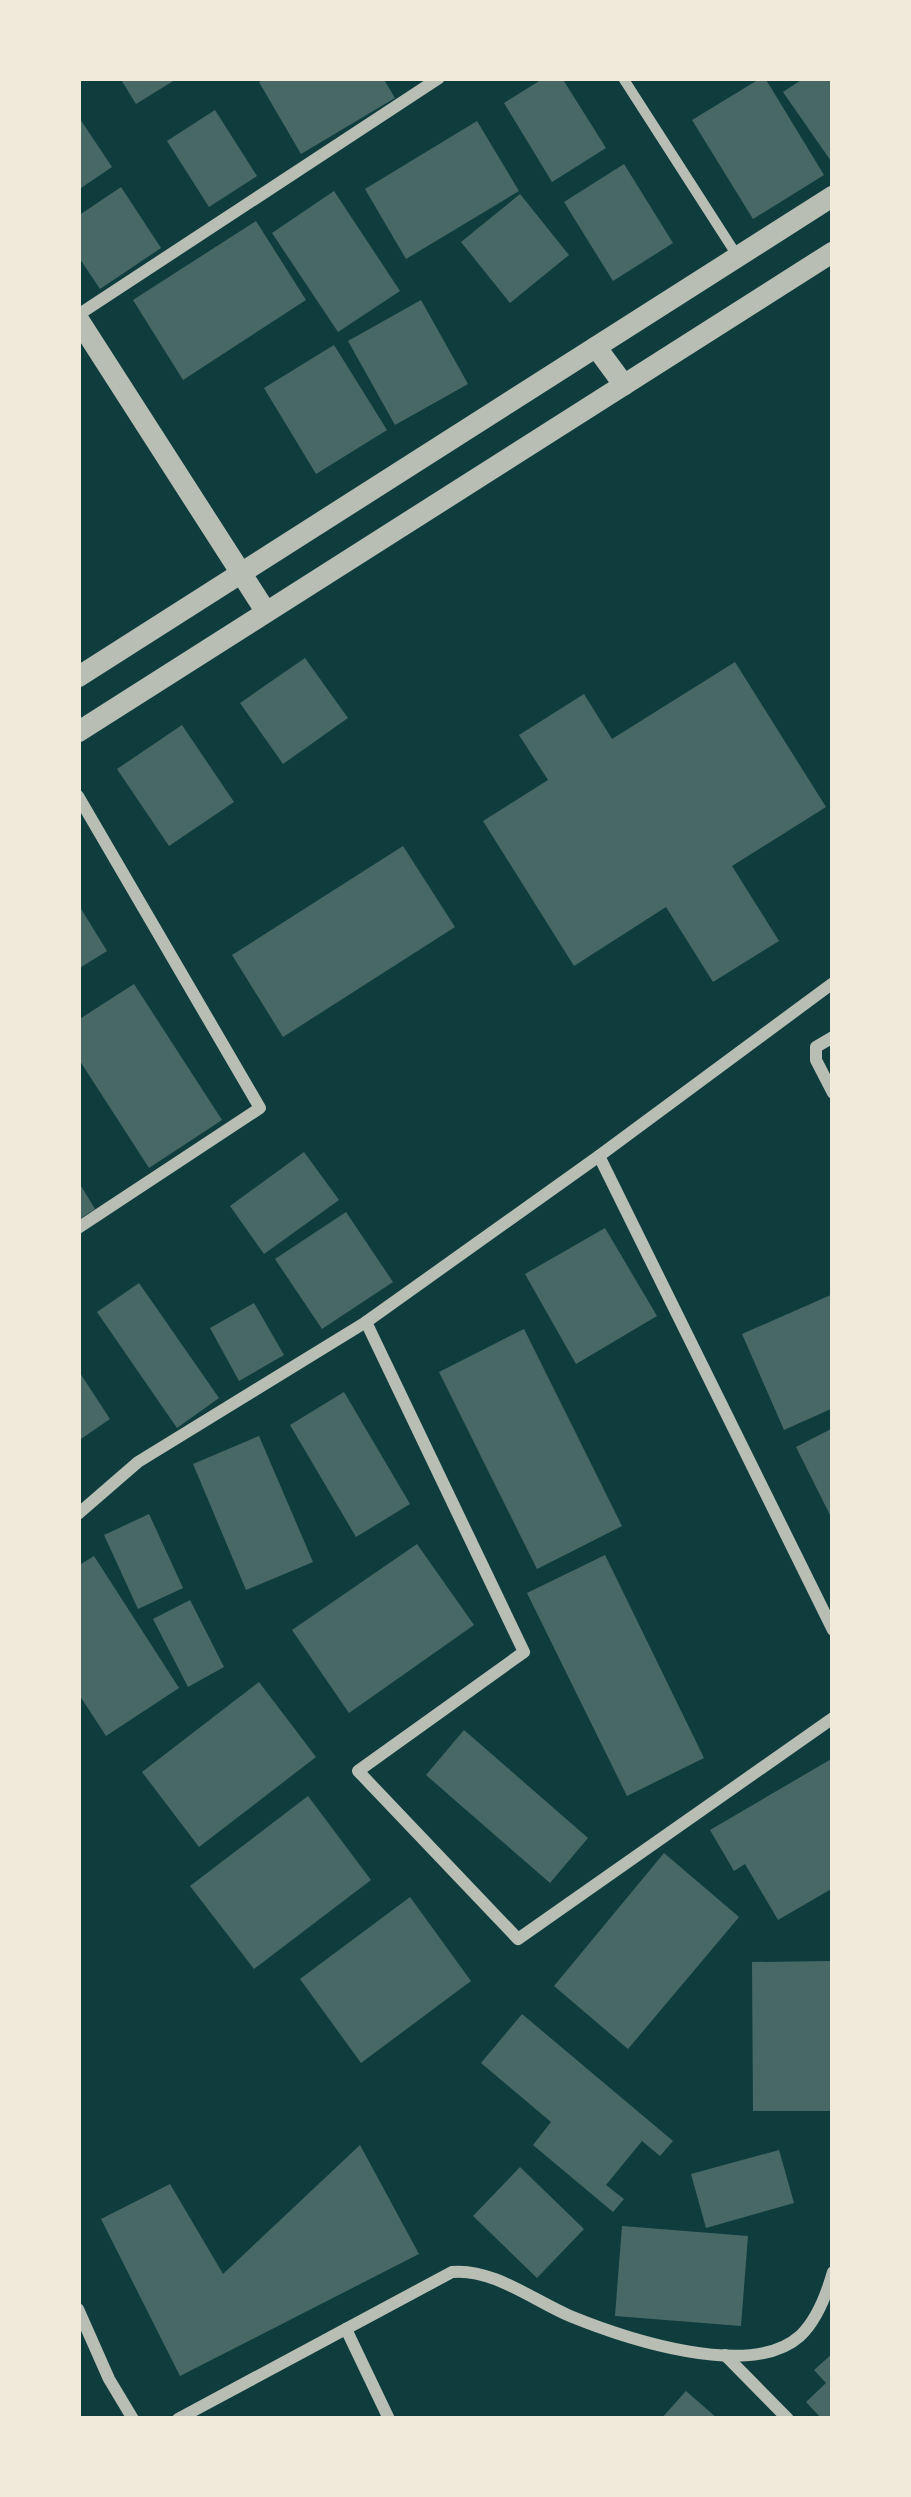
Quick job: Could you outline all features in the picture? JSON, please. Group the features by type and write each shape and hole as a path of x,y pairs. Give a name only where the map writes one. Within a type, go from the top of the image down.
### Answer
{"street":[{"path":"266,612 78,317 440,78"},
{"path":"623,78 738,257"},
{"path":"78,677 833,196"},
{"path":"78,731 833,252"},
{"path":"596,347 624,385"},
{"path":"78,796 260,1108 78,1228"},
{"path":"78,1514 138,1462 366,1322 833,982"},
{"path":"833,1037 816,1047 816,1060 833,1094"},
{"path":"599,1156 833,1630"},
{"path":"366,1322 524,1652 358,1772 518,1939 833,1718"},
{"path":"178,2419 452,2272 472,2270 574,2318 690,2355 725,2355 775,2351 800,2336 825,2297 833,2272"},
{"path":"80,2317 134,2419"},
{"path":"346,2329 389,2419"},
{"path":"725,2355 788,2419"}],"building":[{"path":"120,78 178,78 136,104"},
{"path":"267,78 383,78 395,98 301,154 259,82"},
{"path":"544,78 562,78 606,148 552,182 504,103"},
{"path":"761,78 824,175 753,219 692,120"},
{"path":"804,78 833,78 833,164 783,92"},
{"path":"215,110 257,176 209,207 167,141"},
{"path":"78,116 112,167 78,190"},
{"path":"477,121 519,191 406,259 365,189"},
{"path":"624,164 673,243 613,281 564,202"},
{"path":"121,187 161,248 100,289 78,256 78,216"},
{"path":"334,191 400,291 338,332 272,233"},
{"path":"520,194 569,255 510,303 461,242"},
{"path":"256,221 306,300 183,380 133,300"},
{"path":"421,300 468,384 395,425 348,341"},
{"path":"334,345 387,430 316,474 264,388"},
{"path":"305,658 348,718 283,764 240,703"},
{"path":"735,662 826,807 732,866 779,941 713,982 666,907 574,966 483,821 548,780 519,735 584,694 612,739"},
{"path":"182,725 234,802 169,846 117,769"},
{"path":"403,846 455,927 283,1037 232,955"},
{"path":"78,904 107,951 78,969"},
{"path":"134,984 222,1120 149,1168 78,1058 78,1020"},
{"path":"304,1152 339,1200 264,1254 230,1206"},
{"path":"78,1181 95,1209 78,1220"},
{"path":"346,1212 393,1282 322,1329 275,1259"},
{"path":"605,1228 657,1316 576,1364 525,1274"},
{"path":"139,1283 219,1398 177,1428 97,1312"},
{"path":"833,1294 833,1408 784,1430 742,1334"},
{"path":"254,1303 284,1355 239,1381 210,1328"},
{"path":"524,1329 622,1526 537,1569 439,1372"},
{"path":"78,1370 110,1419 78,1441"},
{"path":"344,1392 410,1504 356,1537 290,1425"},
{"path":"833,1428 833,1521 796,1447"},
{"path":"259,1436 313,1562 246,1590 193,1464"},
{"path":"149,1514 183,1588 138,1609 104,1535"},
{"path":"417,1544 474,1625 349,1713 292,1630"},
{"path":"605,1555 704,1758 627,1796 527,1593"},
{"path":"94,1556 179,1688 106,1736 78,1693 78,1566"},
{"path":"190,1600 224,1667 188,1687 153,1619"},
{"path":"259,1682 316,1757 199,1847 142,1772"},
{"path":"464,1730 588,1838 550,1883 426,1775"},
{"path":"833,1758 833,1888 778,1920 745,1864 734,1871 710,1830"},
{"path":"308,1796 371,1880 254,1969 190,1886"},
{"path":"664,1853 739,1917 628,2049 554,1986"},
{"path":"410,1897 471,1981 361,2063 300,1979"},
{"path":"833,1961 833,2111 753,2111 752,1962"},
{"path":"522,2014 673,2141 660,2156 642,2141 606,2185 624,2199 613,2212 533,2145 551,2122 481,2063"},
{"path":"360,2145 419,2254 180,2376 101,2219 170,2184 223,2274"},
{"path":"779,2150 794,2203 706,2228 691,2174"},
{"path":"520,2167 584,2229 537,2278 473,2216"},
{"path":"622,2226 748,2236 741,2326 615,2316"},
{"path":"833,2353 833,2419 822,2419 806,2402 826,2383 814,2370"},
{"path":"686,2391 718,2419 661,2419"}]}
